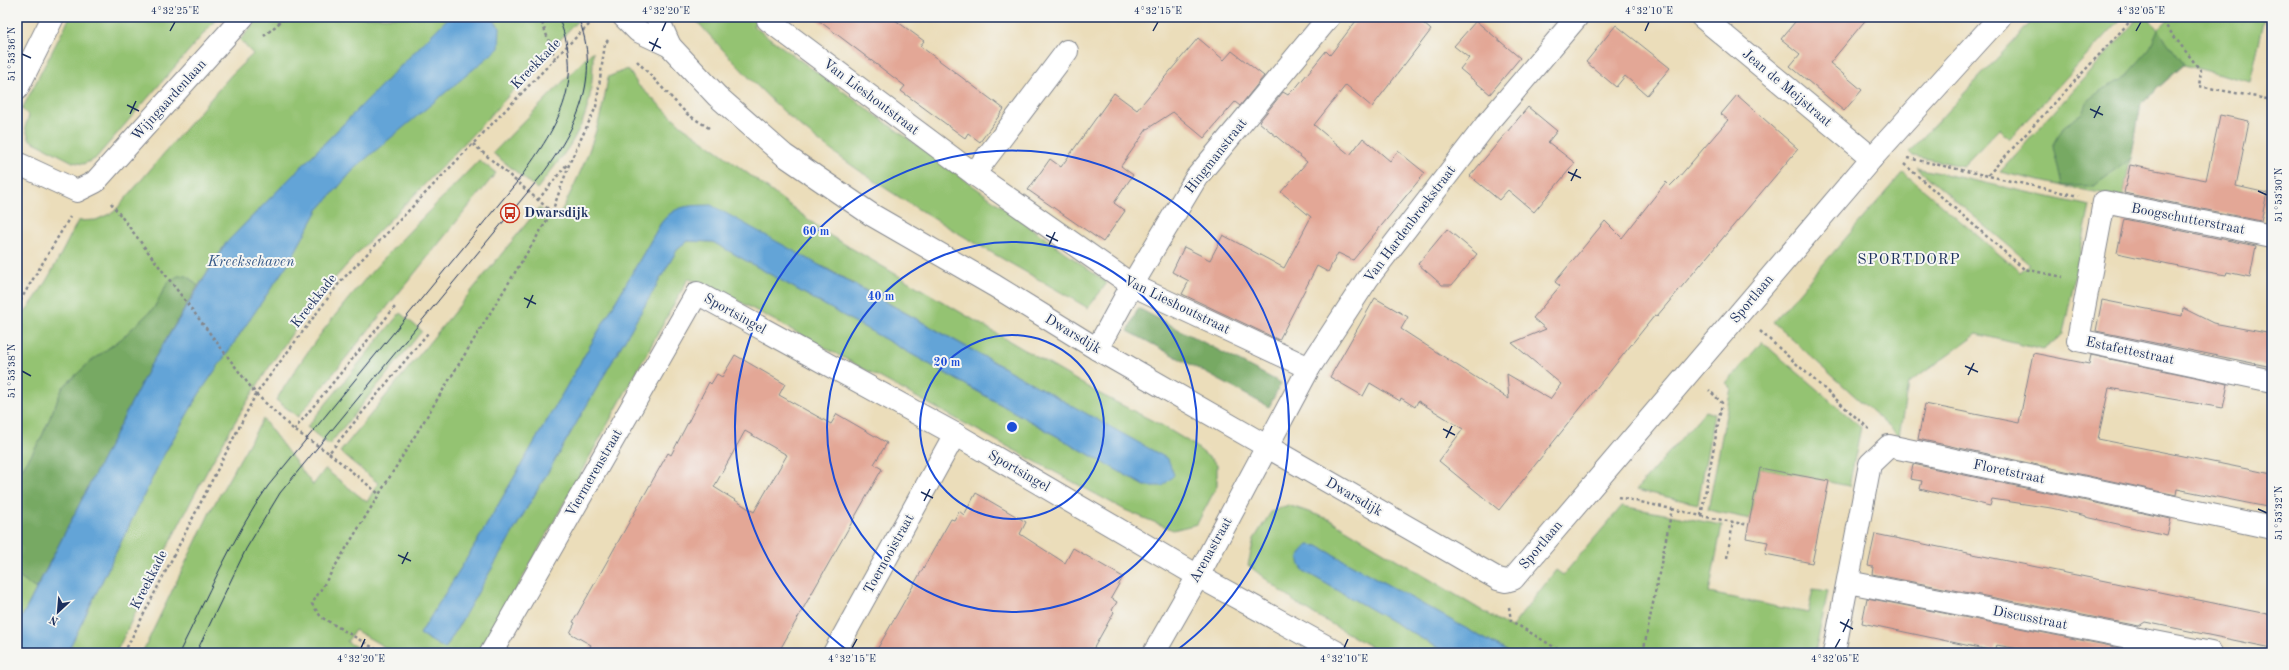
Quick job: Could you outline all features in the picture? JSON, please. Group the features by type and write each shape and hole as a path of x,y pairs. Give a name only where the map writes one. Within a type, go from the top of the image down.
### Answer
{"street":[{"path":"17,89 53,17"},
{"name":"Wijngaardenlaan","path":"95,182 243,17"},
{"name":"Dwarsdijk","path":"657,17 670,46 717,96 784,155 872,214 995,286 1097,349 1491,576 1506,581"},
{"name":"Hingmanstraat","path":"1097,349 1132,285 1196,178 1329,17"},
{"name":"Van Hardenbroekstraat","path":"1267,447 1309,368 1368,278 1489,121 1577,17"},
{"name":"Jean de Meijstraat","path":"1702,17 1881,155"},
{"name":"Sportlaan","path":"1506,581 1513,579 1587,490 1740,313 1881,155 2000,17"},
{"name":"Dwarsdijk","path":"625,18 638,31 670,46"},
{"name":"Van Lieshoutstraat","path":"768,20 974,174 1132,285 1309,368"},
{"path":"974,174 1067,51"},
{"path":"17,163 78,191 95,182"},
{"name":"Estafettestraat","path":"2104,202 2078,340 2272,381"},
{"name":"Boogschutterstraat","path":"2104,202 2272,236"},
{"name":"Sportsingel","path":"697,294 955,434 1198,576 1338,653"},
{"name":"Viermerenstraat","path":"491,653 697,294"},
{"name":"Toernooistraat","path":"834,653 955,434"},
{"path":"1834,653 1870,464 1889,446"},
{"name":"Floretstraat","path":"1889,446 2272,528"},
{"name":"Arenastraat","path":"1154,653 1198,576 1267,447"},
{"name":"Discusstraat","path":"1848,582 2211,653"}],"path":[{"path":"540,17 555,58"},
{"name":"Kreekkade","path":"124,653 256,394 340,282 555,58 598,17"},
{"path":"1988,176 2134,17"},
{"path":"2159,17 2201,71 2199,86 2272,100"},
{"path":"382,653 321,617 312,604 552,212 570,162 596,107 605,44 615,28 625,18"},
{"path":"473,144 552,212"},
{"path":"1881,155 1988,176 2104,202"},
{"path":"1881,155 2024,269 2089,282"},
{"path":"538,200 570,162"},
{"path":"95,182 256,394 294,430 329,453 379,494"},
{"path":"17,306 71,217"},
{"path":"294,430 396,307"},
{"path":"1740,313 1889,446"},
{"path":"329,453 428,333"},
{"path":"1690,372 1722,403 1701,516"},
{"path":"1587,490 1701,516 1749,525"},
{"path":"1643,653 1672,509"},
{"path":"1727,558 1732,522"},
{"path":"1506,581 1511,621 1564,653"}],"green space":[{"path":"70,17 218,17 95,159 83,164 73,162 30,140 25,127 29,116 22,109"},
{"path":"260,17 449,17 226,243 198,286 187,276 168,282 154,308 121,339 91,361 63,387 40,441 17,477 17,321 27,310 43,286 78,221 96,220 114,212 231,75 253,54 240,40"},
{"path":"491,17 581,17 465,142 351,260 310,309 281,349 228,433 181,520 116,653 67,653 162,458 199,394 291,259 318,210 357,166 500,28"},
{"path":"693,17 760,17 753,26 1107,283 1088,308 918,209 852,165 803,128 754,82"},
{"path":"2036,17 2123,17 2009,139 1999,129 1963,166 1913,156 1909,152"},
{"path":"2139,17 2148,17 2158,30 2168,19 2167,17 2265,17 2250,82 2184,65 2141,103 2123,197 2062,186 2000,172"},
{"path":"2158,30 2184,64 2141,103 2131,159 2094,186 2062,186 2053,146 2064,126 2083,113 2088,100 2103,89 2122,80 2149,50"},
{"path":"593,51 593,74 590,94 586,111 580,126 573,141 537,189 493,153"},
{"path":"628,69 638,85 682,126 722,154 829,235 1098,393 1163,426 1194,445 1217,464 1217,486 1197,524 1173,530 1125,510 707,284 688,279 481,653 395,653 355,630 347,642 367,653 142,653 212,508 263,419 313,485 325,469 367,502 378,483 340,452 539,208 556,221 574,186 589,151 605,97 608,77","holes":["661,223 824,267 1167,459 1145,486 713,242 688,241 677,250 445,649 420,634 475,545"]},
{"path":"479,160 496,173 298,417 276,400 310,348 367,276"},
{"path":"1917,168 2090,206 2063,334 2043,350 1977,334 1908,384 1899,436 1773,322 1903,172 2020,272 2030,264"},
{"path":"178,276 187,276 198,286 150,366 36,589 17,576 17,477 40,441 63,387 91,361 121,339 154,308 168,282"},
{"path":"1138,308 1281,383 1269,407 1128,331"},
{"path":"400,313 422,331 329,445 307,427"},
{"path":"1762,342 1861,427 1849,486 1760,468 1750,519 1708,510 1731,388 1726,384"},
{"path":"1705,411 1714,414 1698,504 1636,490"},
{"path":"1288,505 1329,519 1511,628 1556,570 1563,575 1622,506 1722,525 1709,593 1808,613 1813,589 1828,591 1815,653 1510,653 1318,546 1308,545 1304,571 1447,653 1382,653 1300,606 1248,565 1254,539 1271,512"},
{"path":"17,576 36,589 17,627"}],"water":[{"name":"Kreeksehaven","path":"449,17 491,17 500,28 499,48 357,166 318,210 291,259 199,394 162,458 67,653 17,653 17,627 150,366 226,243"},
{"path":"711,205 1168,459 1174,475 1163,486 1145,486 713,242 688,241 677,250 445,649 420,634 475,545 661,223 672,212 683,207"},
{"path":"1308,545 1318,546 1510,653 1447,653 1304,571 1301,567 1299,557"}],"building":[{"path":"814,17 891,17 924,41 920,46 1004,109 980,142 968,133 965,138 901,91 905,86"},
{"path":"1359,17 1416,17 1431,30 1372,107 1346,85 1314,125 1350,155 1363,138 1390,161 1398,151 1425,173 1353,260 1338,253 1328,272 1317,266 1279,340 1182,294 1189,281 1172,272 1184,247 1210,260 1223,235 1284,268 1311,217 1281,192 1307,162 1259,122 1283,92 1288,95 1293,89 1294,90 1326,51 1330,55"},
{"path":"1799,17 1868,17 1830,63 1862,90 1844,111 1790,66 1800,54 1781,39"},
{"path":"1476,21 1520,58 1490,94 1460,69 1469,58 1454,46"},
{"path":"1616,25 1670,68 1647,95 1625,76 1616,87 1586,62"},
{"path":"1198,38 1224,60 1232,51 1264,76 1240,106 1235,102 1204,138 1173,112 1147,129 1121,166 1133,175 1114,203 1125,211 1103,242 1028,190 1050,159 1061,167 1114,93 1137,110"},
{"path":"1737,95 1798,149 1657,316 1655,315 1499,510 1439,461 1463,429 1418,401 1415,407 1401,398 1400,401 1370,383 1363,396 1330,377 1375,298 1408,317 1401,329 1509,399 1507,374 1550,399 1561,384 1512,343 1546,329 1533,318 1560,286 1555,282 1605,221 1622,238 1666,182 1670,186 1728,120 1721,114"},
{"path":"1528,107 1557,131 1548,142 1575,163 1534,212 1508,190 1499,200 1470,176"},
{"path":"2220,115 2249,121 2236,186 2267,193 2261,221 2124,193 2130,165 2206,180"},
{"path":"2124,219 2256,246 2250,277 2227,272 2226,275 2202,271 2117,253"},
{"path":"1447,229 1477,254 1452,285 1442,285 1418,264"},
{"path":"2102,300 2182,316 2183,308 2213,323 2272,334 2272,367 2096,331"},
{"path":"2033,353 2089,364 2091,355 2228,384 2223,408 2109,388 2098,439 2272,474 2272,508 2177,489 2176,495 1918,439 1925,404 2019,423"},
{"path":"735,355 785,384 779,395 831,424 837,414 887,443 874,464 882,469 778,653 587,653 591,645 570,633 575,623 573,622 668,453 671,455 709,382 711,384 717,374 722,377","holes":["745,431 787,455 754,512 714,487"]},
{"path":"1913,464 2171,519 2167,535 2051,508 1992,499 1990,506 1920,489 1922,481 1910,479"},
{"path":"1760,468 1829,481 1812,563 1765,554 1768,542 1746,538"},
{"path":"976,493 1026,522 1020,534 1065,563 1073,548 1123,577 1111,598 1117,602 1112,610 1114,612 1091,653 875,653 951,519 954,520 959,511 964,515"},
{"path":"1875,534 2272,615 2272,648 2145,622 2139,626 1872,574 1873,567 1868,566"},
{"path":"1867,598 2126,649 2125,653 2043,653 1996,645 1994,651 1862,623"}],"tram line":[{"path":"179,653 231,547 268,486 517,182 544,143 555,124 563,105 568,85 569,64 566,41 558,17"},
{"path":"196,653 246,549 280,493 541,176 554,158 575,120 582,101 586,81 587,60 585,39 578,17"}],"place":[{"name":"Dwarsdijk","path":"510,213"}],"district":[{"name":"SPORTDORP","path":"1909,260"}]}
